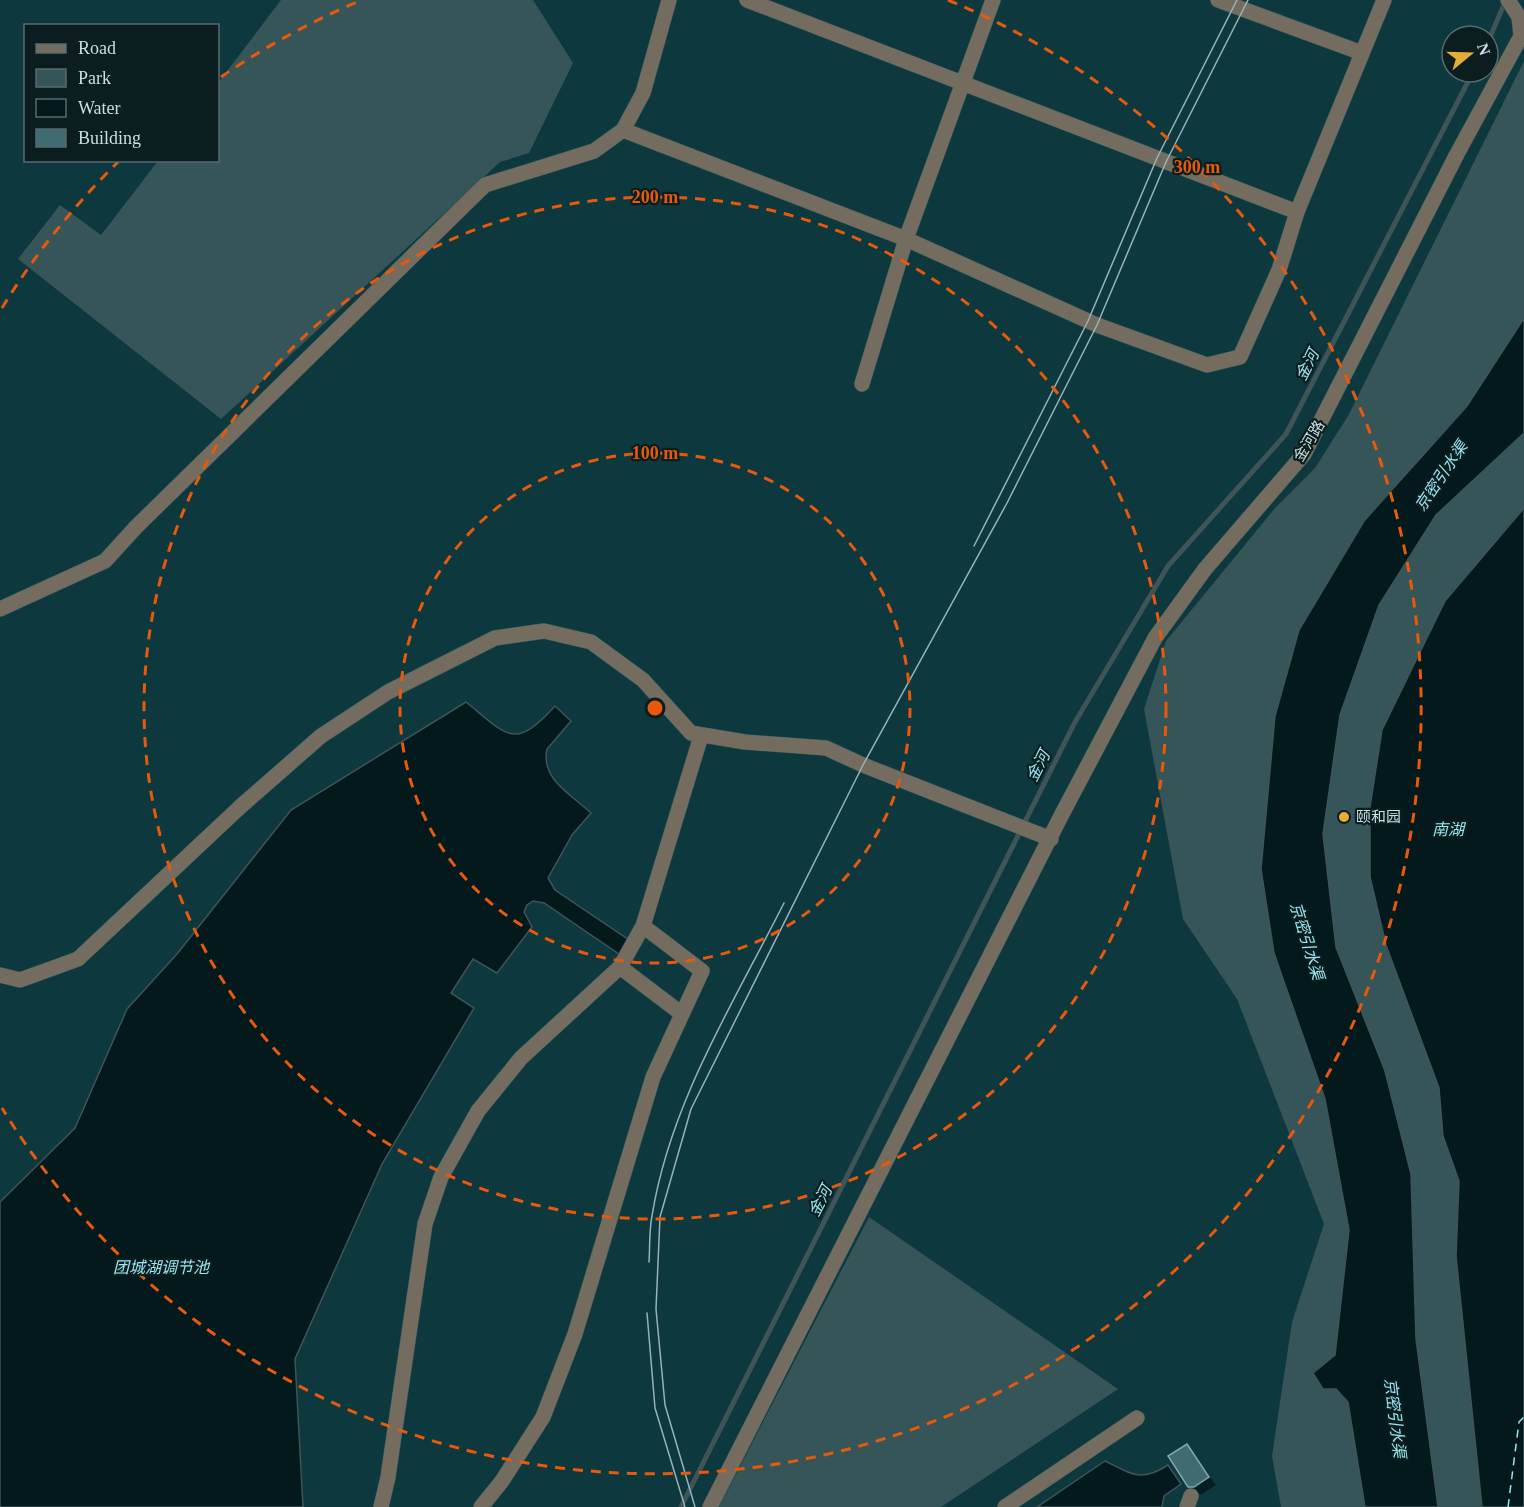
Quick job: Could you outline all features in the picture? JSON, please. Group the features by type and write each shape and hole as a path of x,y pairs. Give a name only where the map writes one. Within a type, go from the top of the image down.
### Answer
{"street":[{"path":"0,609 105,561 136,527 485,185 594,151 623,130 643,93 669,0"},
{"path":"747,0 1297,212"},
{"path":"862,384 906,239 993,0"},
{"path":"1218,0 1362,52"},
{"path":"623,130 906,239 1088,321 1207,365 1240,357 1279,270 1297,212 1384,0"},
{"name":"金河路","path":"710,1507 1044,836 1061,816 1155,638 1205,569 1304,454 1457,154 1521,36 1519,17 1508,0"},
{"path":"0,975 20,980 78,959 240,807 321,736 388,692 495,638 544,631 591,642 643,680 691,733 745,742 826,748 863,765 1044,836"},
{"path":"381,1507 388,1477 426,1224 441,1177 478,1111 521,1058 620,967 643,926 701,735"},
{"path":"481,1507 502,1481 543,1417 575,1334 653,1077 702,971 643,926"},
{"path":"620,967 682,1014"},
{"path":"1005,1507 1137,1418"}],"green space":[{"path":"281,0 533,0 573,63 529,153 500,162 221,419 18,259 60,205 101,235 157,162 219,162 219,82"},
{"name":"颐和园","path":"1524,61 1524,1507 1281,1507 1272,1456 1292,1322 1324,1224 1237,999 1183,919 1144,709 1166,641 1276,507 1315,468 1348,416"},
{"path":"869,1217 1118,1389 941,1507 719,1507"}],"water":[{"name":"京密引水渠","path":"1524,318 1524,433 1436,515 1379,605 1340,715 1323,834 1336,947 1385,1071 1411,1174 1416,1339 1438,1507 1365,1507 1348,1402 1336,1389 1323,1389 1313,1373 1335,1355 1349,1230 1325,1099 1274,953 1261,869 1275,716 1299,630 1364,521 1467,406"},
{"name":"南湖","path":"1524,508 1524,1507 1482,1507 1456,1256 1459,1181 1443,1136 1439,1088 1386,945 1370,877 1370,807 1382,730 1445,601"},
{"name":"团城湖调节池","path":"466,702 492,723 511,734 530,729 555,706 571,721 547,749 546,760 548,769 559,786 591,813 572,835 548,878 555,890 629,940 619,954 544,903 533,901 527,905 524,912 532,927 497,973 473,959 451,993 474,1008 382,1164 295,1359 303,1507 0,1507 0,1202 75,1128 127,1009 177,954 291,810"},
{"path":"1105,1461 1136,1475 1150,1474 1168,1465 1181,1484 1164,1496 1162,1507 1037,1507"}],"building":[{"path":"1187,1444 1209,1477 1194,1487 1188,1487 1168,1456"}],"waterway":[{"name":"金河","path":"1496,24 1505,2"},
{"name":"金河","path":"681,1507 1075,722 1168,566 1286,434 1467,84"}],"ferry route":[{"path":"1508,1507 1519,1422 1524,1417"}],"tram line":[{"path":"974,546 1088,321 1157,158 1237,0"},
{"path":"695,1507 665,1405 656,1309 660,1217 691,1109 863,765 1007,503 1097,325 1166,162 1248,0"},
{"path":"649,1262 652,1216 661,1174 688,1094 784,903"},
{"path":"647,1313 655,1408 685,1507"}],"place":[{"name":"颐和园","path":"1344,817"}]}
